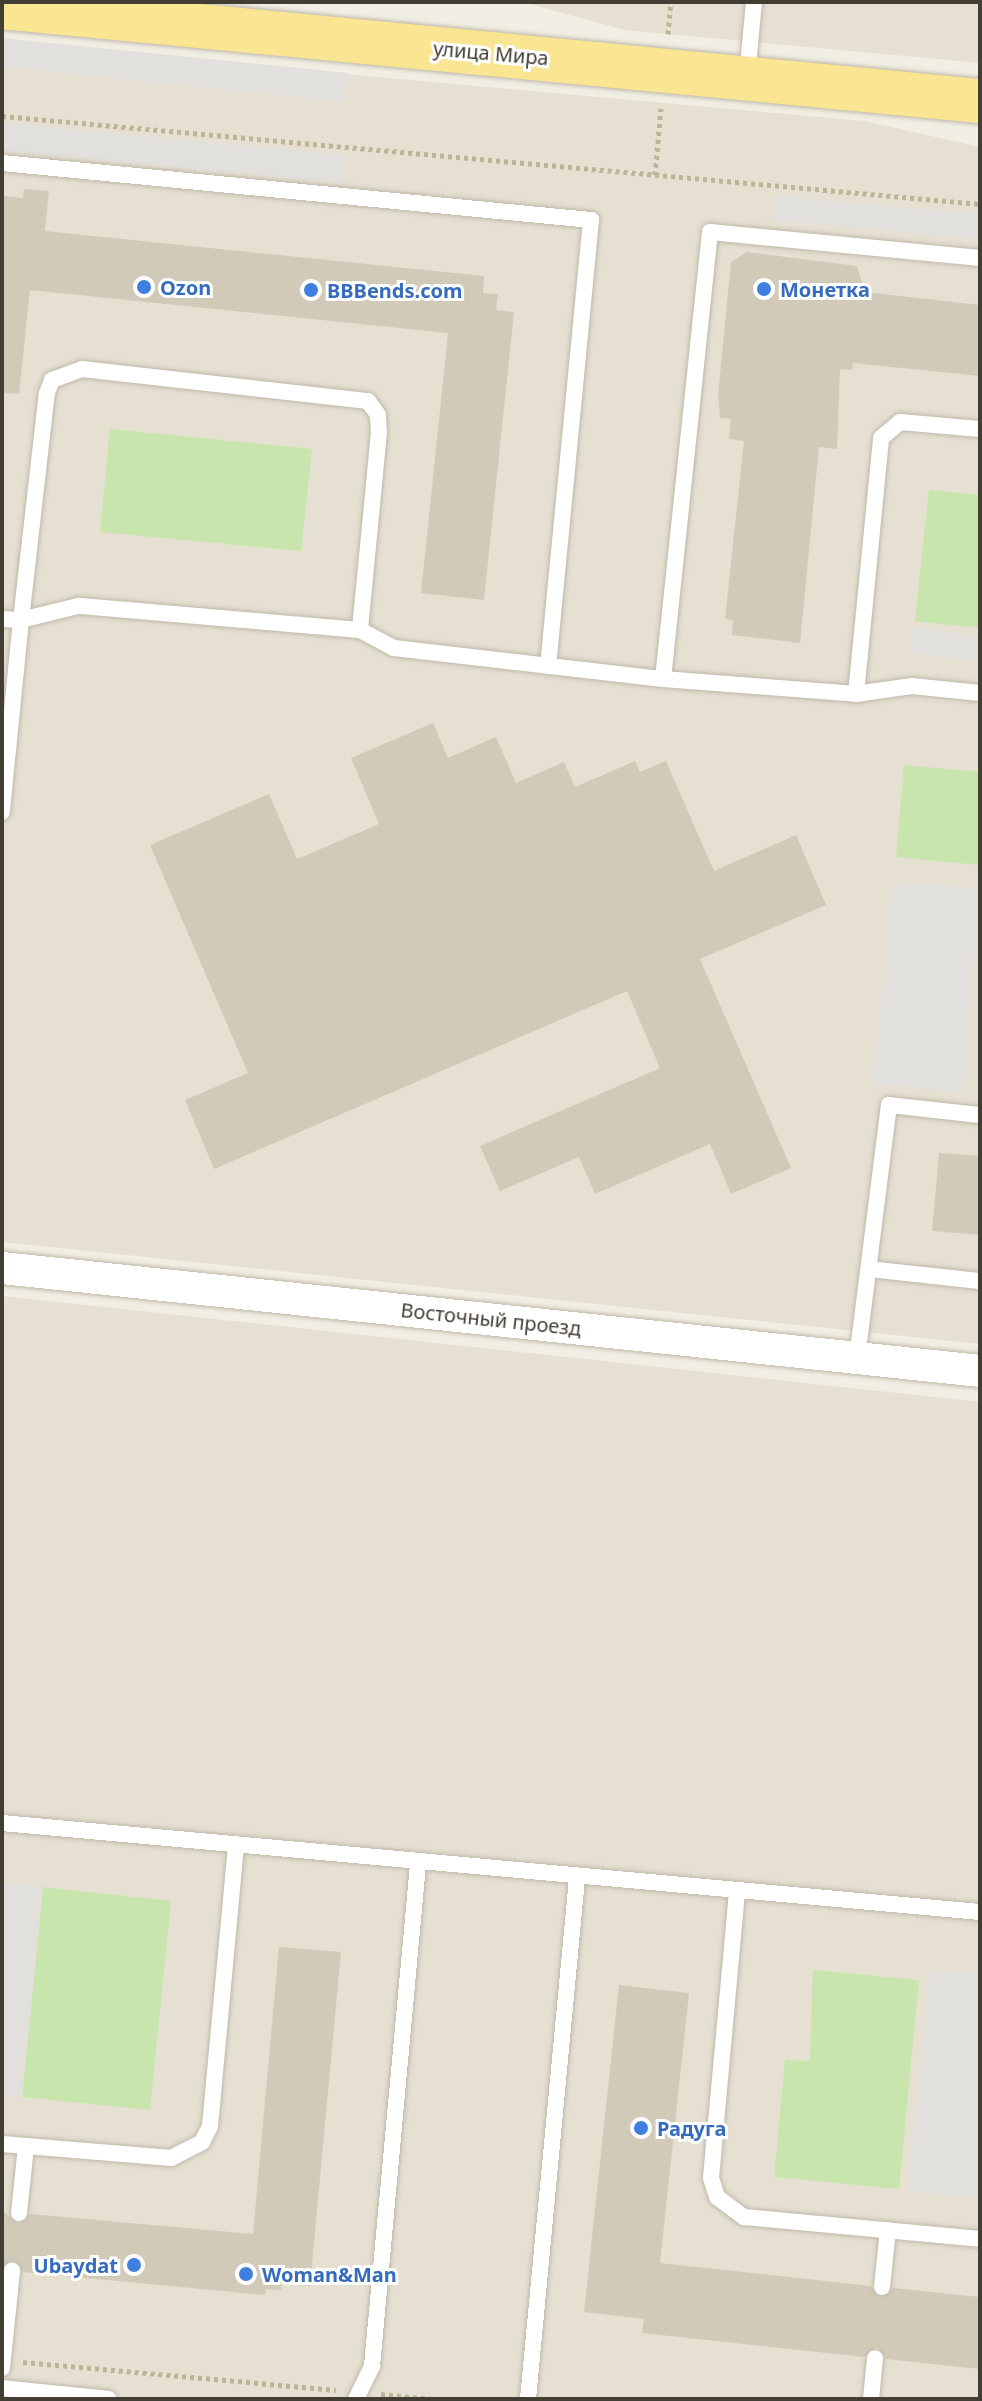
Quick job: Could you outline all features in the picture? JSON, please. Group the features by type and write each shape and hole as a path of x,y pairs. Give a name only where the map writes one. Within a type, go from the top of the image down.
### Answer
{"main road":[{"name":"улица Мира","path":"2,7 153,12 980,101"}],"street":[{"name":"Восточный проезд","path":"2,1268 980,1371"}],"lane":[{"path":"746,77 754,2"},
{"path":"2,163 591,220 548,666"},
{"path":"663,679 710,232 980,258"},
{"path":"2,812 47,393 52,380 82,369 368,401 378,415 379,432 360,630"},
{"path":"856,694 881,438 900,422 980,429"},
{"path":"2,619 21,620 78,606 360,630 394,648 663,679 856,694 912,686 980,693"},
{"path":"857,1358 889,1105 980,1115"},
{"path":"869,1269 980,1281"},
{"path":"2,1823 577,1879 980,1912"},
{"path":"2,2144 171,2158 202,2142 210,2126 236,1846"},
{"path":"357,2396 372,2366 418,1864"},
{"path":"528,2399 577,1879"},
{"path":"737,1892 711,2178 717,2197 744,2217 980,2239"},
{"path":"19,2213 26,2146"},
{"path":"882,2287 888,2230"},
{"path":"2,2368 12,2271"},
{"path":"871,2399 875,2358"},
{"path":"2,2388 108,2399"}],"path":[{"path":"2,116 980,204"},
{"path":"3,2360 357,2396 433,2399"}],"shaded area":[{"path":"522,2 980,2 980,63 625,30"},
{"path":"2,38 348,73 345,102 2,67"},
{"path":"2,43 864,121 980,147 980,1344 2,1242"},
{"path":"2,123 344,155 342,183 2,151"},
{"path":"775,196 980,214 980,239 773,220"},
{"path":"912,628 980,636 980,661 909,653"},
{"path":"893,881 980,889 963,1092 873,1084"},
{"path":"2,1296 980,1402 980,2399 2,2399"},
{"path":"2,1883 43,1887 22,2097 2,2095"},
{"path":"930,1969 980,1974 980,2198 908,2191"}],"green space":[{"path":"110,429 312,449 301,551 100,532"},
{"path":"929,490 980,495 980,628 915,621"},
{"path":"904,765 980,772 980,865 896,857"},
{"path":"43,1887 171,1901 150,2110 22,2097"},
{"path":"813,1970 919,1980 899,2189 774,2177 785,2060 810,2061"}],"building":[{"path":"24,189 49,191 45,231 484,276 483,293 498,294 496,310 514,312 484,600 421,593 448,333 30,290 19,394 2,393 2,196 23,198"},
{"path":"747,252 857,266 865,292 980,305 980,376 853,363 852,370 840,369 837,449 819,447 800,643 732,635 733,620 725,619 744,441 729,439 731,419 720,418 718,395 731,262"},
{"path":"433,723 448,758 496,737 516,783 564,762 575,787 635,761 640,772 666,761 714,871 796,835 826,905 700,959 791,1168 731,1194 710,1144 595,1194 579,1157 500,1191 480,1146 660,1068 627,991 214,1169 185,1100 248,1073 150,845 269,794 297,859 379,824 351,758"},
{"path":"939,1153 980,1156 980,1235 932,1231"},
{"path":"279,1947 341,1952 310,2286 281,2283 281,2290 266,2289 265,2295 23,2272 14,2260 2,2267 2,2211 19,2224 30,2214 253,2234"},
{"path":"619,1985 689,1993 660,2263 871,2286 880,2298 893,2288 980,2297 980,2369 886,2359 877,2347 864,2357 642,2333 644,2319 584,2312"}],"place":[{"name":"Ozon","path":"144,287"},
{"name":"Монетка","path":"764,289"},
{"name":"BBBends.com","path":"311,290"},
{"name":"Радуга","path":"641,2128"},
{"name":"Ubaydat","path":"134,2265"},
{"name":"Woman&Man","path":"246,2274"}]}
